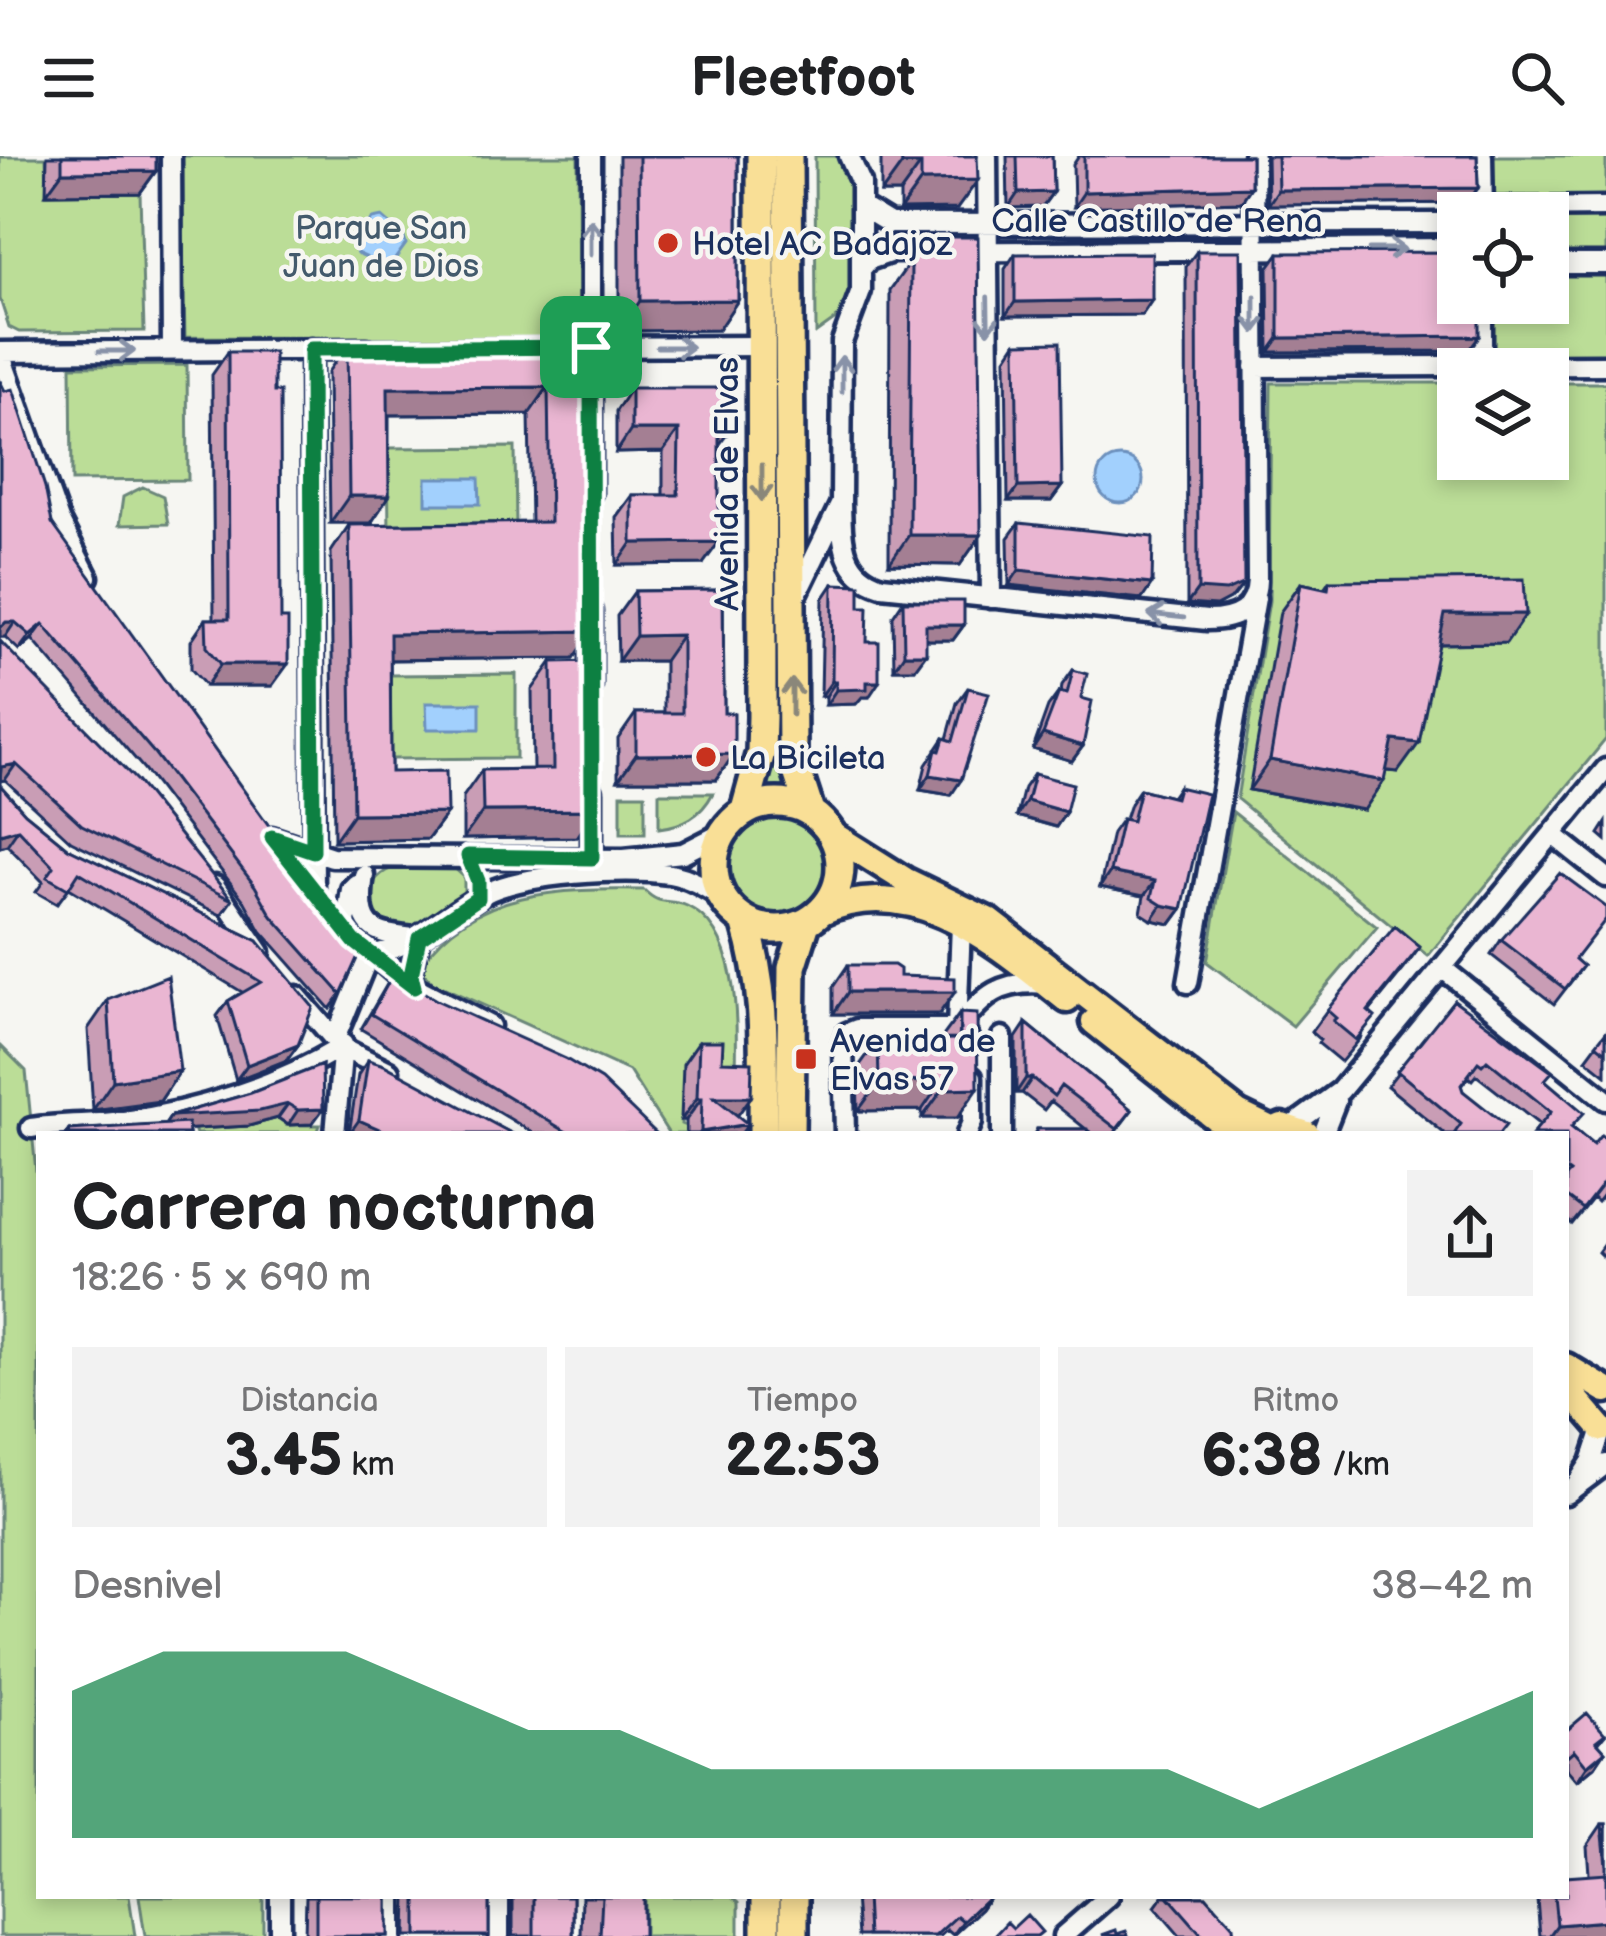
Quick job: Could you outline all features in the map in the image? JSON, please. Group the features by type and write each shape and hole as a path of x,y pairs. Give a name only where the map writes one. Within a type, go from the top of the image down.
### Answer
{"highway":[{"name":"Avenida de Elvas","path":"745,810 761,752 761,156"},
{"name":"Avenida de Elvas","path":"788,156 792,756 810,811"},
{"path":"790,1131 792,967 813,918 832,898 840,874 839,853 832,834 810,811 786,802 745,810 722,833 715,851 715,880 722,897 745,921 763,928 790,928 813,918"},
{"path":"745,921 760,970 763,1004 763,1131"},
{"path":"766,1899 766,1936"},
{"path":"794,1899 794,1936"}],"main road":[{"path":"832,834 905,880 990,921 1238,1113 1284,1131"},
{"path":"813,918 839,903 893,898 961,924 1046,984 1232,1131"},
{"path":"1569,1368 1606,1390"},
{"path":"1569,1390 1605,1425"}],"street":[{"path":"170,156 172,350"},
{"path":"591,156 591,510"},
{"name":"Avenida de Elvas","path":"791,605 841,503 842,342 859,305 862,268 858,172 849,156"},
{"path":"987,156 991,598"},
{"path":"1188,983 1256,589 1254,156"},
{"path":"1482,156 1484,192"},
{"name":"Calle Castillo de Rena","path":"862,207 890,224 1437,223"},
{"path":"1569,207 1606,207"},
{"name":"Calle Castillo de Rena","path":"862,268 868,260 892,252 1437,248"},
{"path":"1569,264 1606,264"},
{"path":"553,347 762,346"},
{"path":"311,349 314,892"},
{"path":"104,602 59,520 0,352 381,349"},
{"path":"1569,365 1606,365"},
{"path":"1255,367 1437,366"},
{"path":"841,503 846,557 869,583 1221,620 1247,609 1256,589"},
{"path":"591,580 591,698"},
{"path":"592,768 592,858"},
{"path":"1284,1131 1340,1091 1606,770"},
{"path":"260,820 314,892 375,959 414,987 518,1039"},
{"path":"272,837 332,856 592,858 683,853 722,833"},
{"path":"1552,834 1606,877"},
{"path":"468,856 478,881 478,898"},
{"path":"345,929 352,889 387,858"},
{"path":"196,862 250,939 338,1043 402,1078"},
{"path":"334,1131 338,1043 375,959 419,938 478,898 524,879 671,874 722,897"},
{"path":"364,875 361,913 369,926 383,934 419,938"},
{"path":"957,1029 961,924"},
{"path":"213,927 250,939"},
{"path":"414,987 411,975 419,938"},
{"path":"1442,968 1606,1100"},
{"path":"957,1029 980,999 999,987 1046,984"},
{"path":"938,987 958,989"},
{"path":"845,1131 843,1044 847,1034 857,1029 957,1029 968,1033 972,1044 968,1131"},
{"path":"1002,1037 1002,1131"},
{"path":"32,1128 120,1122 194,1106 311,1065 338,1043"},
{"path":"1323,1131 1340,1091"},
{"path":"1571,1489 1591,1462 1605,1425"},
{"path":"1571,1489 1606,1464"},
{"path":"280,1899 280,1936"},
{"path":"392,1899 392,1936"},
{"path":"499,1899 499,1936"},
{"path":"1063,1936 1106,1899"}],"green space":[{"name":"Parque San Juan de Dios","path":"181,156 578,156 579,338 185,337"},
{"path":"769,156 779,156 783,765 787,787 765,787 772,749"},
{"path":"815,156 837,156 844,168 854,225 849,301 844,313 816,333"},
{"path":"1488,156 1606,156 1606,196 1488,192"},
{"path":"0,157 46,157 47,194 140,193 144,331 19,332 9,327 0,299"},
{"path":"1569,216 1606,216 1606,254 1569,254"},
{"path":"1569,274 1606,274 1606,355 1569,355 1569,348 1492,348 1491,324 1569,324"},
{"path":"187,365 188,480 72,481 71,366"},
{"path":"1271,383 1437,383 1437,480 1569,480 1569,383 1606,383 1606,739 1428,956 1237,799 1269,601"},
{"path":"515,447 516,531 389,532 388,448"},
{"path":"143,487 163,496 168,524 119,525 123,497"},
{"path":"516,674 516,758 389,759 389,675"},
{"path":"659,793 713,793 691,818 659,828"},
{"path":"621,794 645,794 645,833 621,833"},
{"path":"777,812 797,816 814,828 826,845 830,865 826,885 814,902 797,914 777,918 757,914 740,902 728,885 724,865 728,845 740,828 757,816"},
{"path":"1233,812 1377,927 1293,1026 1207,962"},
{"path":"453,867 464,877 464,893 427,919 406,929 394,928 377,917 371,888 386,871"},
{"path":"582,890 644,890 656,899 687,906 719,938 733,986 736,1084 684,1064 681,1124 686,1131 667,1131 629,1071 432,982 423,972 422,963 443,938 468,920 522,898"},
{"path":"0,1045 26,1071 36,1171 36,1899 129,1899 135,1936 0,1936"},
{"path":"278,1118 288,1125 320,1125 318,1131 194,1128"},
{"path":"139,1899 263,1899 263,1936 145,1936"},
{"path":"644,1899 739,1902 739,1936 644,1936"}],"water":[{"path":"382,217 403,235 406,244 390,266 378,270 353,244 372,219"},
{"path":"1120,457 1136,464 1143,480 1136,496 1120,503 1104,496 1097,480 1104,464"},
{"path":"426,478 479,478 480,504 426,504"},
{"path":"426,703 480,703 480,729 427,729"}],"building":[{"path":"62,156 156,156 156,171 62,172"},
{"name":"Hotel AC Badajoz","path":"639,156 738,156 738,300 640,301"},
{"path":"901,156 977,156 978,180 921,181 921,164 902,164"},
{"path":"1017,156 1052,156 1053,192 1018,193"},
{"path":"1084,156 1251,156 1251,187 1084,192"},
{"path":"1277,156 1477,156 1478,188 1278,190"},
{"path":"930,237 978,237 981,535 909,535 911,261"},
{"path":"1197,251 1241,251 1244,583 1226,591 1198,589"},
{"path":"1437,252 1437,324 1479,324 1479,336 1279,338 1279,253"},
{"path":"1152,253 1152,300 1015,302 1015,254"},
{"path":"590,342 593,631 390,634 391,772 446,771 447,813 353,814 349,525 550,522 548,387 388,388 389,496 349,496 347,345"},
{"path":"1060,342 1062,486 1018,487 1016,343"},
{"path":"228,352 274,352 274,392 280,392 281,619 288,619 288,664 221,664 207,647 206,619 229,619"},
{"path":"0,381 5,391 13,389 52,523 323,901 363,945 341,994 272,916 255,886 155,754 43,624 30,635 15,622 0,628"},
{"path":"631,388 730,388 730,430 719,430 719,542 632,543 632,495 678,495 679,430 631,430"},
{"path":"1019,523 1153,537 1152,584 1019,570"},
{"path":"1524,579 1526,614 1445,614 1419,743 1393,740 1384,781 1270,760 1301,583 1328,589 1329,581"},
{"path":"833,584 860,585 860,607 868,607 867,642 879,642 879,682 867,682 867,689 836,690 836,681 832,681"},
{"path":"723,590 724,713 734,713 734,754 636,755 636,713 682,713 682,635 636,636 635,591"},
{"path":"903,601 964,601 964,625 926,625 926,654 904,654"},
{"path":"0,641 137,781 232,900 82,825 16,764 1,767 0,784"},
{"path":"594,661 596,810 483,811 482,770 553,769 552,662"},
{"path":"1073,670 1087,674 1081,698 1092,701 1083,746 1043,734 1059,692 1067,694"},
{"path":"968,688 989,693 961,780 930,775 944,738 953,741"},
{"path":"1034,774 1073,784 1066,812 1027,801"},
{"path":"0,785 68,848 258,941 313,1007 298,1045 247,1065 228,1001 261,982 79,872 68,889 47,877 54,867 18,829 0,834"},
{"path":"1178,787 1208,794 1182,909 1151,898 1155,881 1110,872 1122,819 1132,821 1140,789 1175,798"},
{"path":"1560,873 1606,907 1606,919 1575,959 1583,966 1565,989 1501,940"},
{"path":"1395,926 1420,947 1368,1011 1375,1017 1356,1040 1327,1010"},
{"path":"848,965 894,965 900,976 955,978 955,992 848,992"},
{"path":"393,974 436,1000 566,1059 601,1080 654,1131 565,1131 371,1014"},
{"path":"168,976 180,1071 113,1081 108,1000"},
{"path":"1454,1000 1552,1072 1545,1080 1584,1113 1571,1127 1593,1145 1601,1135 1606,1139 1606,1185 1583,1209 1569,1198 1569,1131 1535,1131 1551,1112 1487,1060 1482,1065 1478,1062 1461,1085 1506,1125 1501,1131 1456,1131 1461,1124 1397,1071"},
{"path":"960,1013 977,1014 978,1088 943,1089 942,1081 879,1082 878,1040 960,1039"},
{"path":"1026,1023 1132,1110 1117,1129 1061,1086 1054,1096 1026,1078"},
{"path":"1606,1032 1606,1052 1596,1044"},
{"path":"699,1041 723,1041 722,1061 752,1062 751,1097 714,1097 748,1124 701,1131 702,1098 697,1098"},
{"path":"368,1060 507,1131 384,1131 359,1120"},
{"path":"322,1065 323,1109 298,1110 288,1104 260,1111 171,1116 251,1093"},
{"path":"188,1123 189,1131 69,1131"},
{"path":"1087,1129 1087,1131 1037,1131"},
{"path":"1587,1713 1605,1734 1596,1741 1605,1751 1587,1766 1574,1750 1569,1754 1569,1728"},
{"path":"1606,1873 1606,1921 1557,1925 1554,1899 1569,1899 1569,1876"},
{"path":"316,1899 388,1899 388,1936 316,1936"},
{"path":"417,1899 489,1899 489,1936 417,1936"},
{"path":"534,1899 573,1899 573,1936 534,1936"},
{"path":"602,1899 643,1899 643,1936 600,1936"},
{"path":"866,1899 986,1899 963,1921 957,1916 935,1936 868,1936"},
{"path":"1171,1899 1209,1899 1233,1926 1234,1936 1203,1936"},
{"path":"1027,1915 1042,1932 1037,1936 994,1936 1007,1922 1013,1928"}],"place":[{"name":"Hotel AC Badajoz","path":"668,243"},
{"name":"La Bicileta","path":"706,757"},
{"name":"Avenida de Elvas 57","path":"806,1059"}],"route":[{"path":"591,347 592,858 468,856 478,881 478,898 419,938 411,975 414,987 354,941 272,837 313,851 311,349 591,347"}]}
